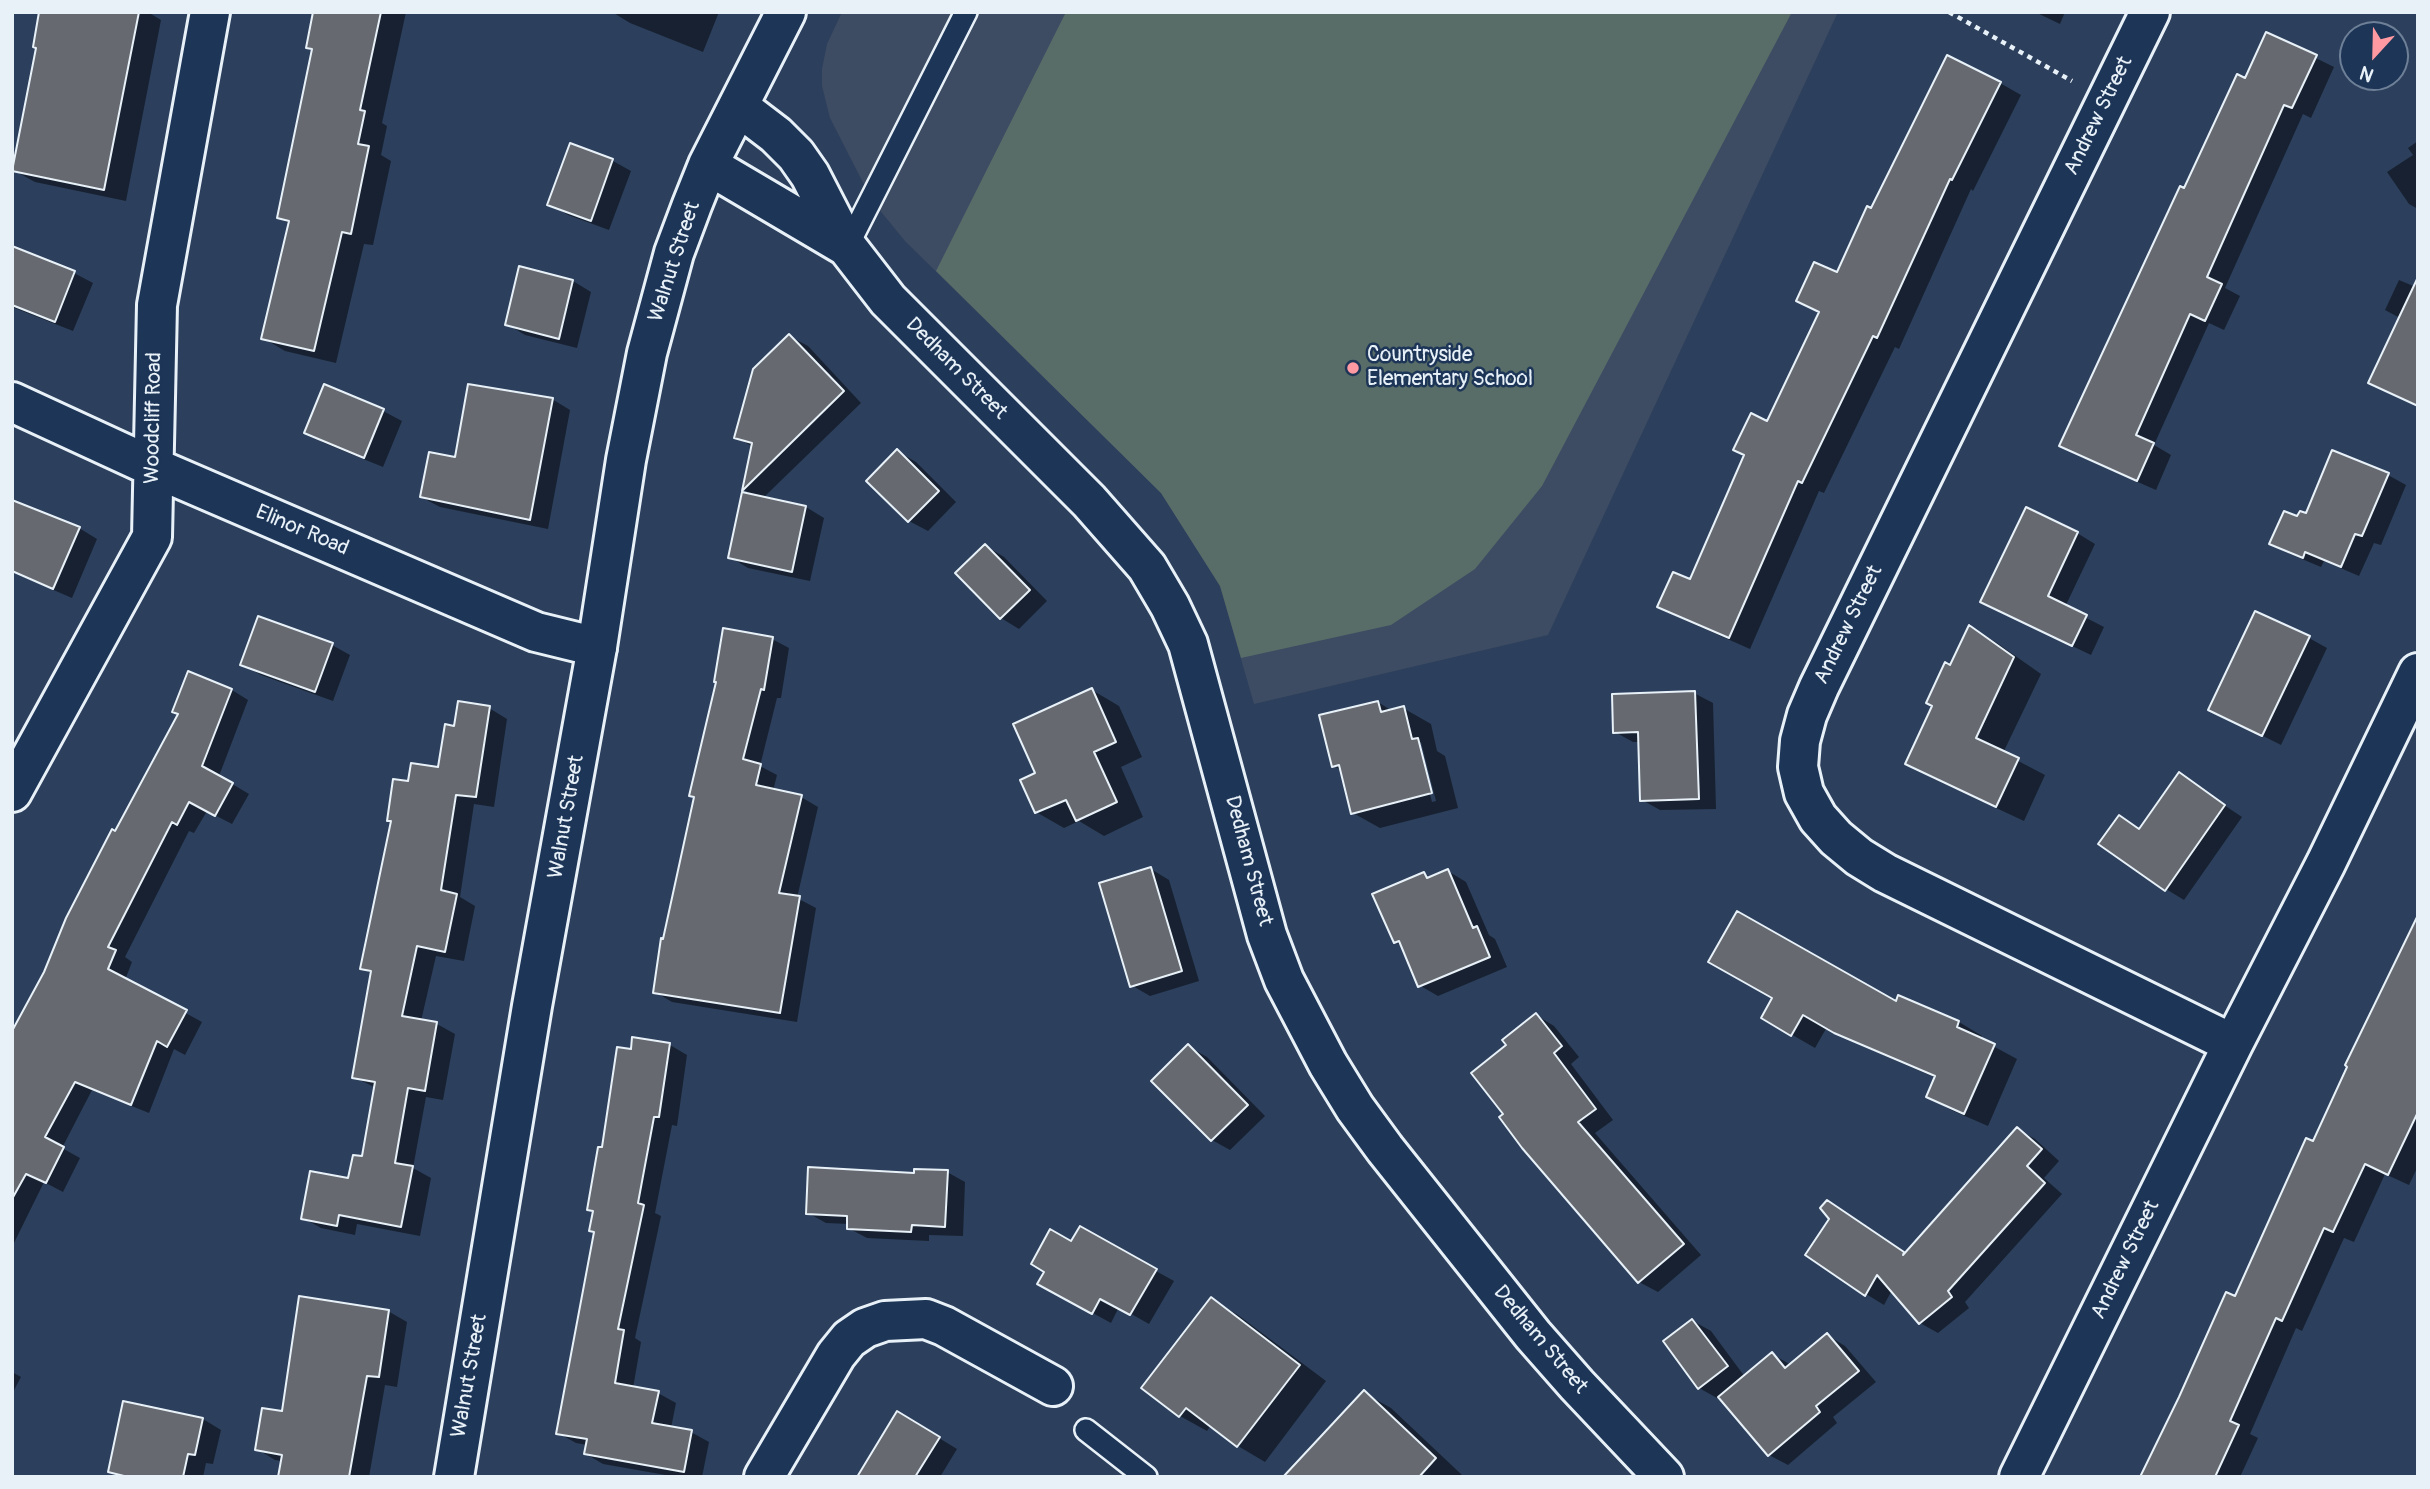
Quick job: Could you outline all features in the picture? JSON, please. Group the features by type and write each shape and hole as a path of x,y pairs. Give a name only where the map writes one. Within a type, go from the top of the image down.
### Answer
{"street":[{"name":"Woodcliff Road","path":"12,792 152,537 157,305 211,12"},
{"path":"708,165 786,12"},
{"name":"Andrew Street","path":"2150,12 1819,687 1800,741 1798,767 1804,793 1818,818 1858,857 1885,873 2233,1044"},
{"name":"Dedham Street","path":"738,106 776,135 796,155 810,175 847,247 868,276 913,327 1089,501 1147,567 1170,606 1188,645 1267,935 1284,980 1328,1063 1355,1108 1385,1149 1533,1335 1664,1477"},
{"name":"Dedham Street","path":"708,165 847,247"},
{"name":"Walnut Street","path":"454,1477 532,1006 597,647 626,460 648,353 674,253 708,165"},
{"name":"Elinor Road","path":"12,402 153,467 536,632 597,647"},
{"name":"Andrew Street","path":"2019,1477 2418,673"},
{"path":"764,1477 836,1355 849,1339 866,1328 885,1321 926,1319 944,1326 1053,1386"}],"lane":[{"path":"847,247 967,12"},
{"path":"1086,1430 1146,1477"}],"path":[{"path":"1949,12 2106,100"}],"shaded area":[{"name":"Countryside Elementary School","path":"842,12 1838,12 1548,635 1254,704 1220,586 1161,493 905,241 873,202 830,118 822,86 827,44"}],"green space":[{"name":"Countryside Elementary School","path":"1066,12 1792,12 1542,486 1475,569 1391,625 1241,658 1220,586 1161,493 936,271"}],"building":[{"path":"39,12 139,12 104,190 12,171 36,48 33,47"},
{"path":"313,12 381,12 360,110 365,111 358,144 369,146 351,234 342,232 314,351 261,339 289,221 277,218 312,49 306,48"},
{"path":"2266,32 2317,55 2292,108 2284,105 2207,277 2222,284 2205,321 2190,314 2136,435 2154,443 2137,481 2059,446 2180,186 2184,188 2237,74 2245,78"},
{"path":"1947,55 2001,82 1952,180 1950,179 1877,338 1873,336 1802,483 1798,481 1729,638 1657,607 1673,572 1690,579 1744,455 1733,450 1751,413 1767,421 1819,312 1796,301 1814,262 1837,272 1867,206 1871,208"},
{"path":"570,143 613,159 591,221 547,205"},
{"path":"12,246 75,271 55,322 12,305"},
{"path":"519,266 573,280 559,339 505,325"},
{"path":"2418,277 2418,406 2368,383"},
{"path":"789,334 844,391 742,491 752,443 734,438 753,369"},
{"path":"324,384 384,409 364,458 304,433"},
{"path":"468,384 553,398 530,520 420,497 429,452 455,457"},
{"path":"897,449 939,491 908,522 866,481"},
{"path":"2332,450 2389,473 2362,536 2355,534 2341,567 2305,552 2303,558 2269,544 2284,511 2297,516 2300,511 2306,513"},
{"path":"742,492 806,506 792,572 728,558"},
{"path":"12,500 80,527 53,589 12,571"},
{"path":"2026,507 2078,532 2048,596 2087,615 2072,646 1980,602"},
{"path":"985,544 1030,590 1000,619 955,573"},
{"path":"2255,611 2310,636 2262,736 2208,710"},
{"path":"258,616 333,643 315,692 240,665"},
{"path":"1969,625 2014,657 1976,738 2019,758 1996,807 1905,764 1932,706 1926,703 1945,662 1950,665"},
{"path":"723,628 773,637 764,690 761,689 743,759 761,764 756,785 802,795 779,893 800,896 780,1013 653,993 661,938 663,939 694,797 689,796 716,682"},
{"path":"188,671 232,689 202,766 233,783 215,816 189,802 177,825 172,822 108,947 116,950 108,969 187,1010 167,1047 157,1041 131,1105 75,1082 45,1137 64,1147 46,1183 26,1174 12,1199 12,1031 44,972 66,918 112,829 115,831 178,714 172,712"},
{"path":"1092,688 1116,742 1094,752 1117,802 1076,821 1066,800 1035,813 1020,780 1035,773 1013,724"},
{"path":"1695,691 1699,799 1640,801 1638,732 1613,733 1612,694"},
{"path":"458,701 490,706 476,797 456,795 441,890 457,894 445,952 417,946 402,1016 437,1022 425,1091 408,1088 395,1163 413,1166 401,1227 339,1215 337,1226 301,1219 310,1171 348,1178 353,1155 362,1156 375,1082 352,1078 371,971 360,969 391,821 387,821 393,779 408,781 411,763 438,767 445,724 454,726"},
{"path":"1378,701 1381,712 1404,706 1412,739 1418,738 1432,793 1351,814 1339,765 1332,767 1319,715"},
{"path":"2179,772 2225,805 2165,891 2098,844 2119,815 2139,829"},
{"path":"1151,867 1182,971 1130,987 1099,883"},
{"path":"1448,869 1473,928 1477,926 1490,957 1418,987 1399,941 1394,943 1372,894 1424,872 1427,878"},
{"path":"1737,911 1896,1001 1898,995 1959,1021 1957,1027 1995,1044 1964,1114 1926,1097 1935,1076 1834,1033 1803,1015 1791,1036 1761,1018 1772,998 1708,962"},
{"path":"2418,915 2418,1112 2388,1175 2365,1164 2333,1232 2324,1228 2282,1321 2276,1318 2230,1421 2239,1425 2215,1477 2140,1477 2226,1292 2235,1296 2306,1138 2313,1141 2347,1067 2345,1065"},
{"path":"1536,1013 1562,1046 1554,1053 1596,1109 1578,1122 1684,1244 1638,1283 1522,1148 1499,1117 1503,1114 1471,1073 1506,1045 1502,1040"},
{"path":"632,1037 670,1043 659,1117 654,1117 638,1203 644,1205 618,1329 624,1330 615,1383 659,1391 652,1423 692,1430 684,1472 584,1454 587,1439 556,1434 594,1232 589,1231 593,1211 587,1210 598,1147 602,1147 617,1047 631,1049"},
{"path":"1188,1044 1248,1105 1211,1141 1151,1081"},
{"path":"2017,1127 2042,1149 2027,1166 2045,1183 1948,1291 1952,1297 1919,1324 1877,1275 1865,1296 1805,1255 1829,1219 1820,1208 1827,1200 1904,1252 1903,1255"},
{"path":"808,1167 914,1173 914,1169 948,1170 945,1227 912,1225 911,1232 847,1229 847,1216 806,1214"},
{"path":"1080,1226 1157,1269 1130,1315 1100,1299 1092,1314 1037,1284 1044,1272 1031,1264 1050,1229 1071,1241"},
{"path":"299,1296 389,1310 379,1377 367,1376 349,1477 278,1477 282,1455 255,1450 262,1408 282,1411"},
{"path":"1211,1297 1300,1365 1237,1447 1186,1408 1179,1417 1141,1388"},
{"path":"1692,1319 1728,1366 1698,1389 1663,1341"},
{"path":"1827,1333 1859,1371 1816,1406 1820,1412 1768,1456 1718,1397 1772,1352 1785,1368"},
{"path":"1364,1390 1436,1458 1419,1477 1283,1477"},
{"path":"123,1401 203,1418 195,1455 188,1454 183,1477 128,1477 108,1472"},
{"path":"897,1411 940,1437 915,1477 857,1477"}],"place":[{"name":"Countryside Elementary School","path":"1353,368"}]}
